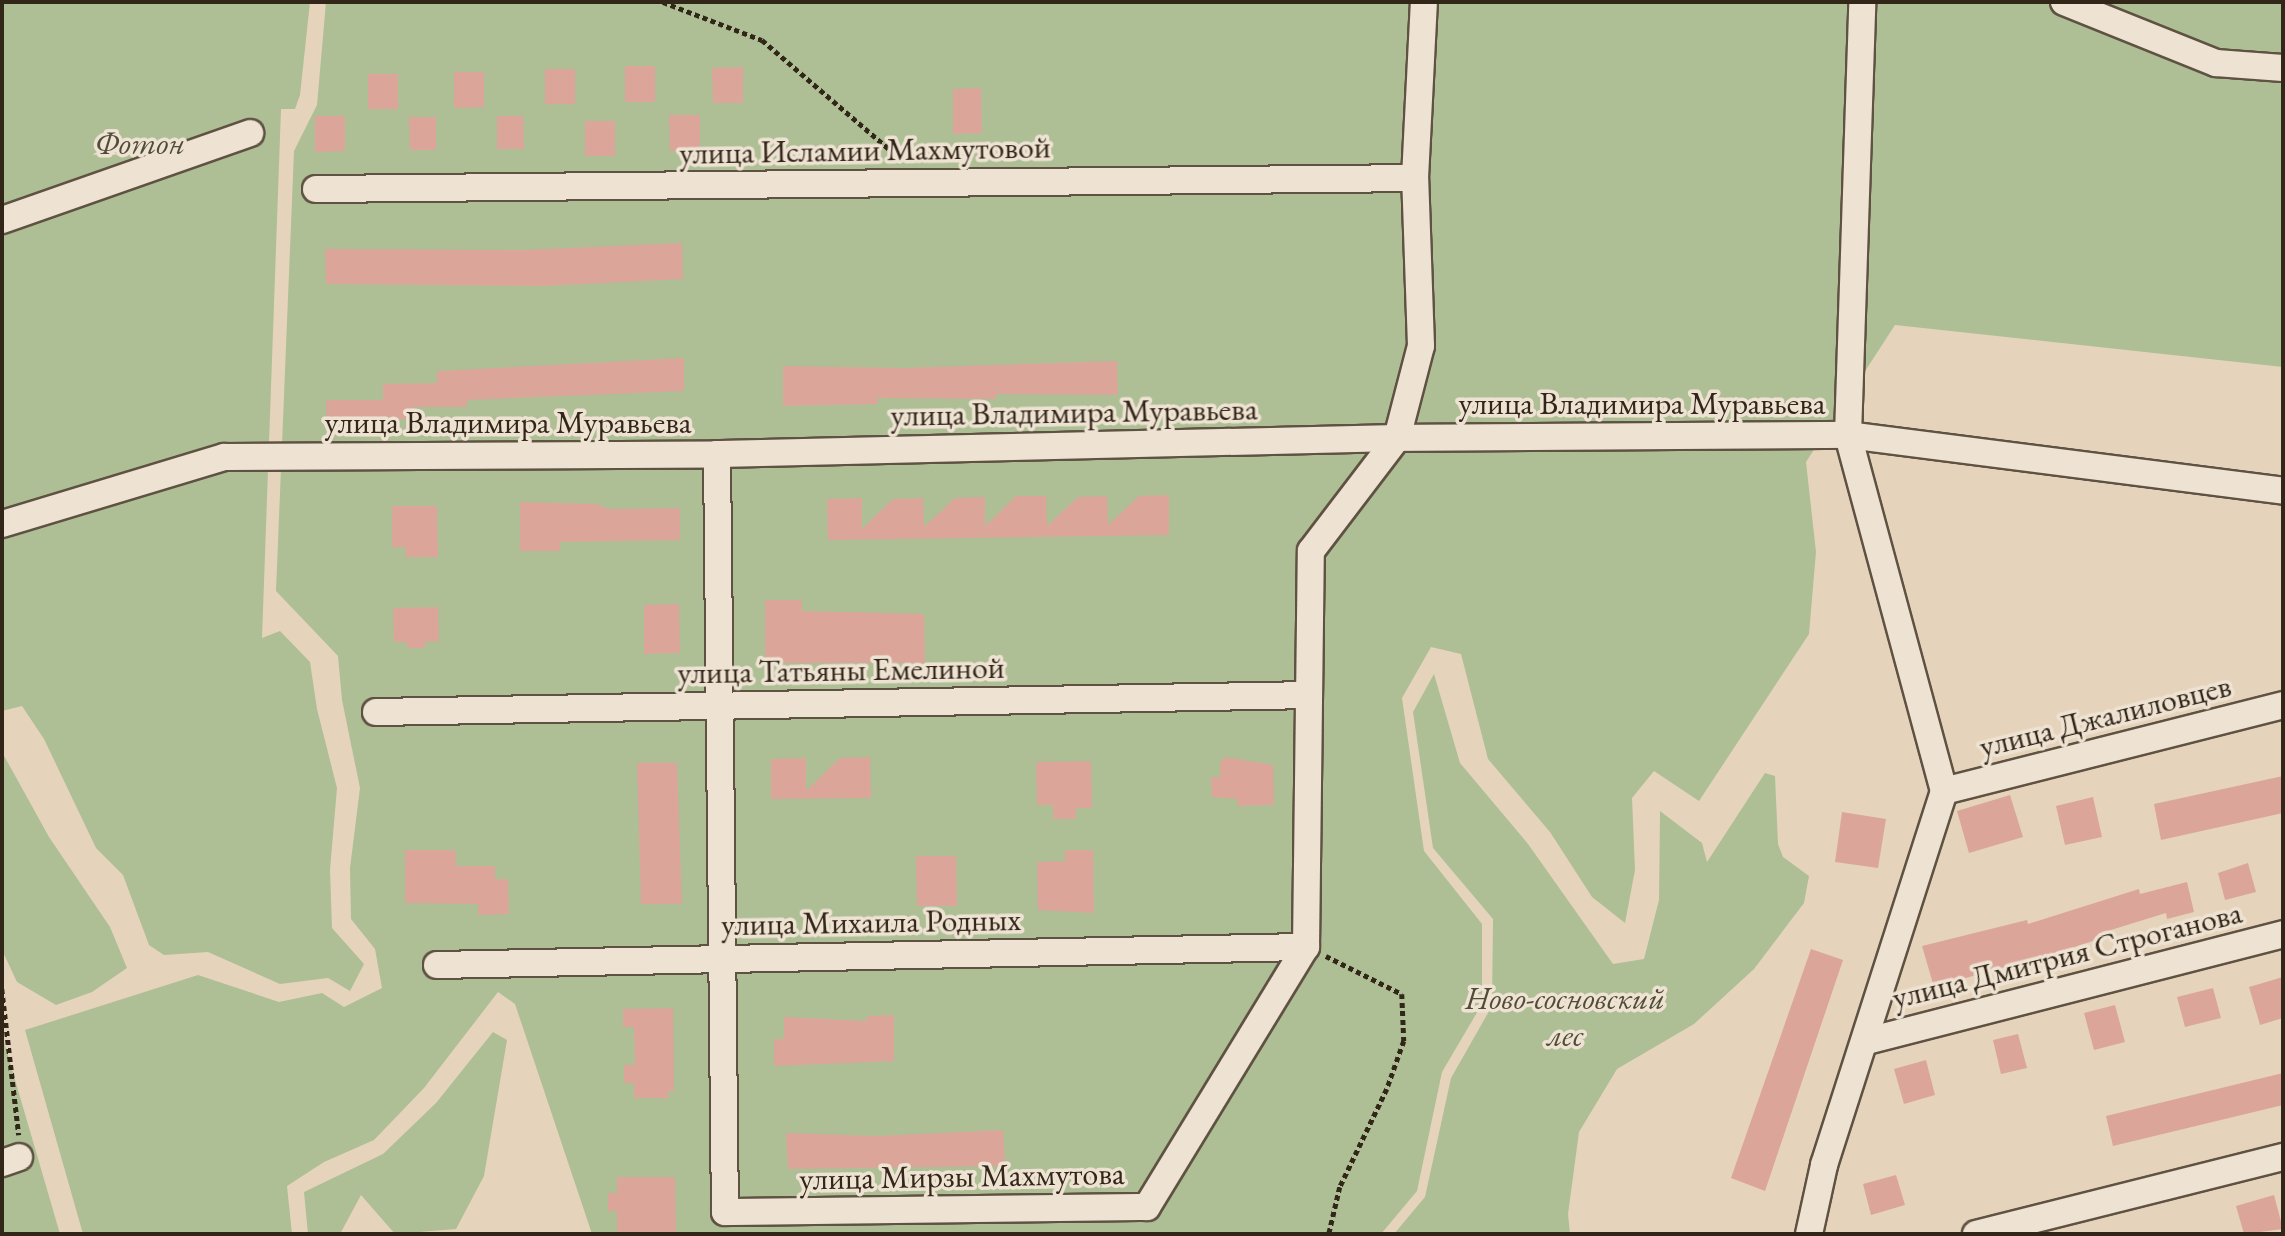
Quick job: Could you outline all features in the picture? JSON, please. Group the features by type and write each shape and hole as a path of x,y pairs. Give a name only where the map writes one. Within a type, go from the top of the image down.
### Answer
{"street":[{"path":"1306,947 1311,551 1397,438 1421,346 1415,178 1424,2"},
{"path":"1809,1234 1824,1165 1867,1041 1944,791 1848,435 1862,2"},
{"path":"2064,2 2216,63 2283,68"},
{"path":"2,220 250,133"},
{"name":"улица Исламии Махмутовой","path":"316,189 1415,178"},
{"name":"улица Владимира Муравьева","path":"2,524 224,457 717,454 1397,438 1848,435 2283,491"},
{"path":"717,454 722,958"},
{"name":"улица Татьяны Емелиной","path":"376,712 1308,695"},
{"name":"улица Джалиловцев","path":"1944,791 2283,705"},
{"name":"улица Дмитрия Строганова","path":"1867,1041 2283,934"},
{"name":"улица Михаила Родных","path":"437,965 1306,947"},
{"name":"улица Мирзы Махмутова","path":"722,958 725,1212 1147,1207 1306,947"},
{"path":"1976,1234 2283,1157"}],"path":[{"path":"663,2 762,40 928,183"},
{"path":"1306,947 1402,994 1404,1041 1387,1089 1340,1187 1329,1234"},
{"path":"2,989 11,1160"}],"green space":[{"name":"Фотон","path":"2,2 310,2 300,95 295,109 281,109 262,638 280,631 310,662 317,709 337,788 330,870 332,928 364,964 350,991 328,978 280,984 208,952 164,955 149,945 123,875 96,848 44,739 22,706 2,711"},
{"path":"326,2 2283,2 2283,367 1895,325 1806,462 1816,552 1809,634 1699,801 1654,771 1632,798 1635,870 1625,923 1592,897 1550,832 1488,759 1461,654 1431,647 1402,698 1424,851 1482,924 1482,1004 1442,1072 1417,1191 1381,1234 592,1234 515,1004 498,992 424,1088 374,1140 324,1162 287,1186 292,1234 83,1234 25,1030 198,975 279,1002 322,993 344,1007 382,988 375,949 351,919 350,868 360,788 342,700 338,656 276,591 294,151 317,105"},
{"name":"Ново-сосновский лес","path":"1434,674 1460,763 1528,844 1613,964 1644,959 1659,900 1660,811 1702,843 1707,862 1765,773 1775,776 1778,844 1783,857 1809,876 1804,903 1754,969 1694,1024 1617,1069 1579,1132 1568,1214 1570,1234 1394,1234 1425,1197 1451,1078 1492,1006 1493,919 1433,848 1413,712"},
{"path":"2,752 49,837 110,927 127,968 92,992 56,1005 17,982 2,950"},
{"path":"493,1032 507,1040 484,1176 456,1229 395,1234 361,1195 340,1234 308,1234 304,1192 383,1154 436,1103"},
{"path":"2,1035 60,1234 2,1234"}],"building":[{"path":"625,66 655,66 655,102 625,102"},
{"path":"743,67 743,103 713,103 712,68"},
{"path":"545,69 575,69 575,104 545,104"},
{"path":"454,72 484,72 484,107 454,108"},
{"path":"368,74 398,74 398,109 368,109"},
{"path":"981,88 982,133 953,134 953,89"},
{"path":"669,115 700,115 700,150 670,151"},
{"path":"315,116 345,116 345,151 315,152"},
{"path":"497,116 523,116 524,149 497,149"},
{"path":"409,117 436,117 436,150 410,150"},
{"path":"585,121 615,121 615,156 585,156"},
{"path":"682,243 683,279 545,286 326,284 325,249 524,250"},
{"path":"684,358 684,391 467,400 467,407 414,407 414,419 357,419 357,435 327,436 326,400 383,400 383,384 437,383 437,371"},
{"path":"1117,361 1118,395 996,394 996,399 877,398 878,404 783,406 783,366 903,368"},
{"path":"1169,495 1169,535 828,540 827,499 862,498 862,529 893,499 923,498 924,527 955,498 985,497 985,526 1016,496 1046,496 1047,526 1078,497 1107,496 1108,525 1139,496"},
{"path":"520,502 597,504 608,509 680,508 680,540 560,542 560,551 520,551"},
{"path":"392,506 437,506 438,557 406,557 405,547 392,547"},
{"path":"765,600 802,600 802,611 924,614 925,663 765,663"},
{"path":"679,604 680,653 644,654 644,605"},
{"path":"438,607 439,641 425,642 425,648 407,648 407,642 394,642 393,608"},
{"path":"870,757 871,798 771,799 771,759 806,758 806,791 840,758"},
{"path":"1225,757 1273,765 1274,805 1238,806 1237,799 1212,797 1211,777 1220,777 1220,763"},
{"path":"1091,761 1092,808 1076,808 1076,819 1053,819 1053,805 1037,805 1036,762"},
{"path":"637,763 677,763 682,904 641,904"},
{"path":"2283,776 2283,813 2161,840 2154,804"},
{"path":"2010,795 2023,837 1969,853 1957,811"},
{"path":"2093,797 2102,837 2065,845 2056,806"},
{"path":"1842,812 1886,819 1878,868 1835,862"},
{"path":"405,850 455,850 456,866 495,866 495,879 508,879 509,914 478,915 478,904 405,903"},
{"path":"1065,850 1093,850 1094,913 1038,910 1037,862 1065,861"},
{"path":"916,856 956,856 957,906 917,906"},
{"path":"2248,863 2256,892 2225,900 2218,873"},
{"path":"2187,882 2194,912 2167,919 2166,913 2098,934 2099,939 2065,950 1934,987 1922,946 2027,920 2028,924 2139,889 2140,894"},
{"path":"1811,949 1843,960 1765,1191 1731,1178"},
{"path":"2283,977 2283,1018 2260,1025 2249,987"},
{"path":"2213,988 2221,1018 2185,1027 2177,997"},
{"path":"2115,1005 2125,1042 2094,1050 2084,1013"},
{"path":"673,1008 674,1091 668,1091 669,1098 634,1098 634,1083 624,1083 624,1065 635,1065 634,1027 623,1027 623,1009"},
{"path":"894,1015 894,1061 774,1066 774,1039 784,1039 784,1017 867,1021 867,1016"},
{"path":"2018,1034 2027,1068 2001,1074 1993,1040"},
{"path":"1926,1060 1935,1095 1904,1104 1894,1069"},
{"path":"2283,1073 2283,1105 2113,1146 2106,1116"},
{"path":"1003,1130 1005,1166 788,1169 786,1133 877,1136"},
{"path":"1896,1175 1905,1205 1871,1215 1863,1184"},
{"path":"617,1177 675,1177 676,1234 617,1234 617,1211 608,1211 608,1193 617,1193"},
{"path":"2274,1195 2283,1229 2244,1234 2236,1206"}]}
